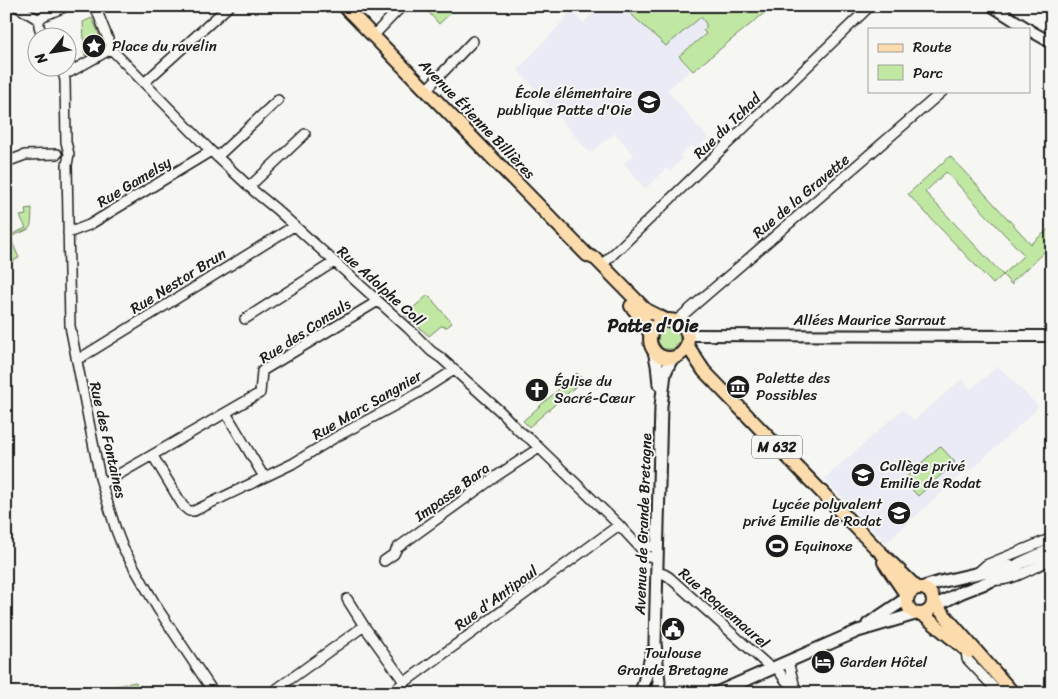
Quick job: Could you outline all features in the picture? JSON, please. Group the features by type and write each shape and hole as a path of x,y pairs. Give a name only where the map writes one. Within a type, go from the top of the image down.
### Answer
{"main road":[{"name":"Avenue Étienne Billières","path":"344,6 587,255 591,264 638,313 650,334"},
{"name":"Avenue Étienne Billières","path":"587,255 596,259 646,310 671,321"},
{"path":"671,321 685,330 687,340 682,352 673,357 662,357 654,351 650,343 650,334 655,325 671,321"},
{"name":"M 632","path":"687,340 704,372"},
{"name":"Avenue de Grande Bretagne","path":"654,351 661,406"},
{"name":"M 632","path":"673,357 690,363 704,372 875,547 913,593"},
{"name":"Avenue de Grande Bretagne","path":"657,693 659,682 655,643 656,552 661,406 665,373 673,357"},
{"path":"716,693 858,631 927,609 993,580 1021,563 1052,549"},
{"path":"858,631 913,593 940,582 1021,563"},
{"path":"913,593 908,608 927,609 990,668 1013,693"},
{"path":"913,593 930,593 927,609"},
{"path":"927,609 966,650 990,668"},
{"name":"Avenue de Grande Bretagne","path":"641,693 655,643"}],"street":[{"path":"16,6 39,20"},
{"path":"40,28 39,20 43,16 67,6"},
{"path":"78,68 111,49 95,6"},
{"path":"373,36 402,6"},
{"name":"Rue du Tchad","path":"602,265 870,6"},
{"path":"992,6 1023,28"},
{"path":"144,83 226,7"},
{"path":"1030,32 1052,43"},
{"path":"426,90 473,41"},
{"name":"Rue Adolphe Coll","path":"111,49 214,154 501,412 619,525 648,556 656,552"},
{"name":"Rue des Fontaines","path":"64,78 66,142 69,154 67,165 69,314 76,358 102,484 123,548 158,609 214,693"},
{"name":"Rue de la Gravette","path":"671,321 942,92"},
{"name":"Rue Gamelsy","path":"68,233 89,225 214,154 278,100"},
{"path":"249,187 305,134"},
{"path":"6,162 25,155 57,154 66,142"},
{"path":"57,154 67,165"},
{"name":"Rue Nestor Brun","path":"76,358 294,226"},
{"path":"245,319 334,262"},
{"name":"Rue des Consuls","path":"226,413 260,393 262,371 378,301"},
{"name":"Allées Maurice Sarraut","path":"687,340 1052,336"},
{"name":"Rue Marc Sangnier","path":"153,456 183,506 189,511 194,511 292,464 336,437 418,393 454,370"},
{"path":"102,484 226,413 264,478"},
{"name":"Impasse Bara","path":"384,562 394,554 397,548 539,448"},
{"name":"Rue d'Antipoul","path":"390,693 619,525"},
{"path":"976,574 986,565 1052,538"},
{"path":"993,580 1000,581 1020,574 1052,559"},
{"name":"Rue Roquemaurel","path":"656,572 669,577 798,690"},
{"path":"347,600 405,682"},
{"path":"271,693 364,626"},
{"path":"966,650 966,659 999,693"},
{"name":"Rue Roquemaurel","path":"788,662 798,690"}],"shaded area":[{"path":"600,6 622,6 666,46 701,17 706,24 706,34 679,56 690,71 667,90 708,138 696,149 692,145 679,155 682,159 670,171 666,168 645,189 624,163 634,155 615,133 590,153 518,70 572,11 583,23"},
{"path":"998,366 1038,406 1034,412 971,470 968,468 886,543 824,479 902,410 914,420 962,379 971,389"}],"green space":[{"path":"423,6 458,6 439,24"},
{"path":"622,6 773,6 693,71 679,56 706,34 703,30 706,28 706,24 701,17 666,46"},
{"path":"92,18 102,41 98,49 85,56 83,22"},
{"path":"950,156 1031,244 1052,226 1052,258 1047,252 1044,252 1012,282 1012,285 1003,275 993,284 908,194","holes":["946,172 1024,255 1003,275 925,192"]},
{"path":"32,208 31,226 27,230 10,237 19,258 6,264 6,237 26,228 20,216 26,215 25,209"},
{"path":"428,295 452,323 447,327 441,326 429,336 405,315"},
{"path":"665,328 674,329 678,332 680,341 674,349 663,349 658,342 659,332"},
{"path":"577,373 583,380 529,427 523,421"},
{"path":"940,446 955,462 918,496 903,480"},
{"path":"136,682 138,693 80,693"}],"place":[{"name":"Place du ravelin","path":"94,46"},
{"name":"École élémentaire publique Patte d'Oie","path":"649,102"},
{"name":"Palette des Possibles","path":"738,387"},
{"name":"Église du Sacré-Cœur","path":"537,390"},
{"name":"Collège privé Emilie de Rodat","path":"863,475"},
{"name":"Lycée polyvalent privé Emilie de Rodat","path":"899,513"},
{"name":"Equinoxe","path":"777,546"},
{"name":"Toulouse Grande Bretagne","path":"673,629"},
{"name":"Garden Hôtel","path":"823,662"}],"district":[{"name":"Patte d'Oie","path":"653,326"}]}
